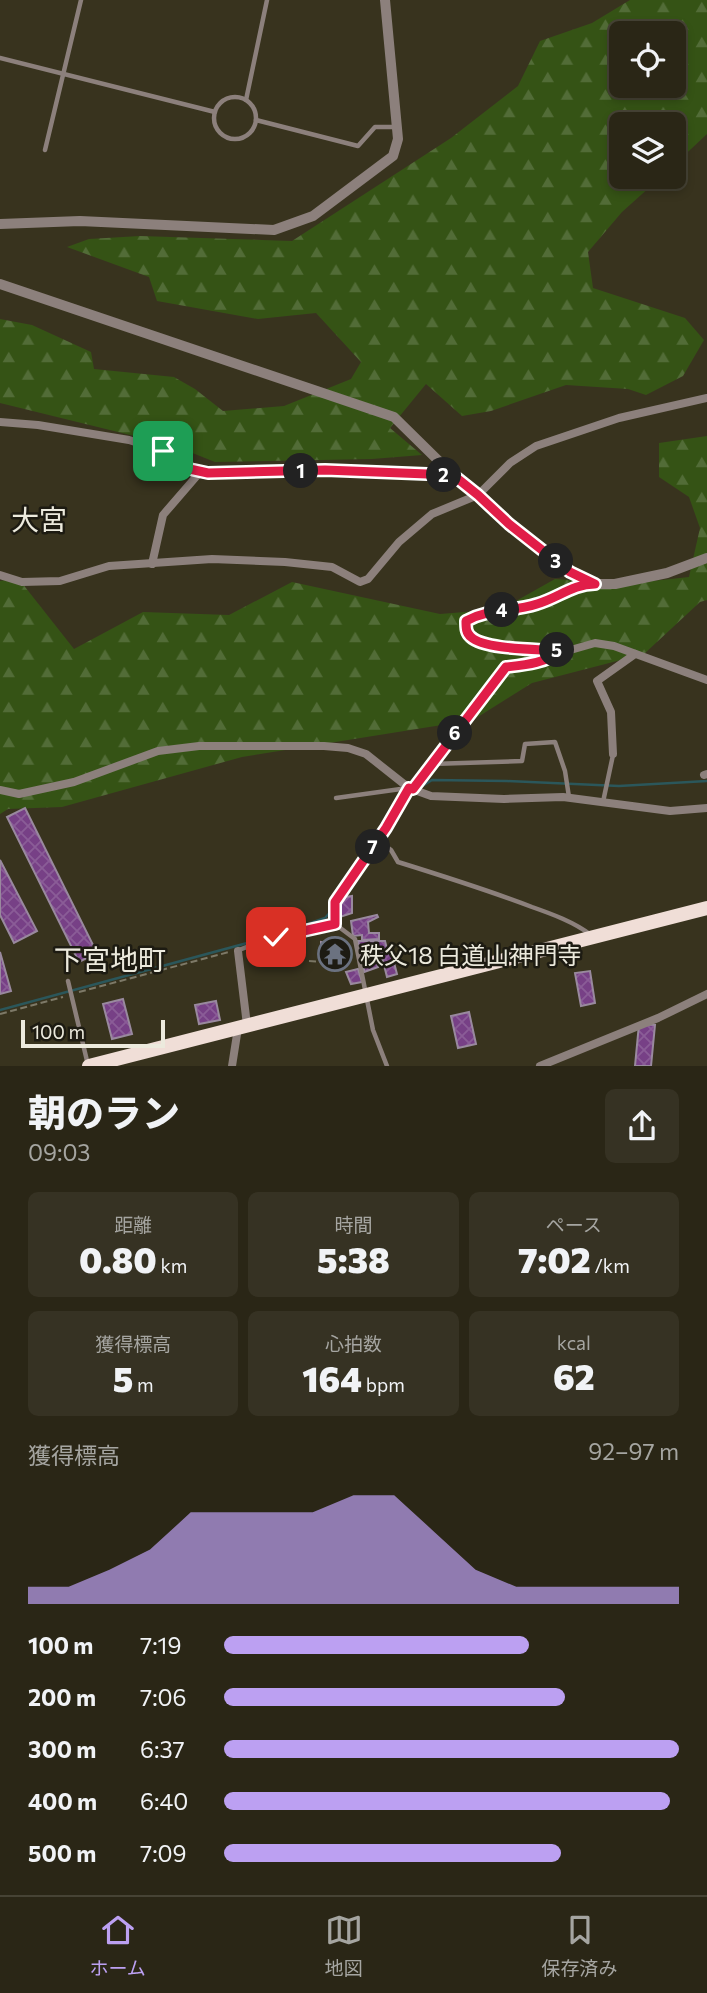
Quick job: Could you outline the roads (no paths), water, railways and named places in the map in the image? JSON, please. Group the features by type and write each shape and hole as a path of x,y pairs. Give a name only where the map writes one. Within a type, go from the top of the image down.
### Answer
{"highway":[{"path":"89,1066 707,908"}],"street":[{"path":"0,224 80,220 274,230 313,216 393,156 398,139 385,0"},
{"path":"0,284 394,417 453,475 509,524 570,572 595,584"},
{"path":"0,575 22,582 60,581 109,566 212,559 332,566 360,582 368,579 399,542 432,514 478,495 510,463 536,446 619,418 707,398"},
{"path":"0,422 38,425 129,440 163,451 185,468 208,473 325,470 453,475"},
{"path":"152,564 163,515 201,471"},
{"path":"707,558 667,573 615,584 583,584 537,604 480,613 466,621 469,636 482,644 560,651 595,643 614,646 707,680"},
{"path":"613,754 611,712 597,681 635,654"},
{"path":"0,790 19,794 74,782 158,751 199,746 282,745 348,748 366,754 411,789 432,796 458,799 569,798 670,811 707,808"},
{"path":"232,1066 242,1027 238,951"},
{"path":"540,1066 658,1018 707,994"}],"lane":[{"path":"45,150 82,0"},
{"path":"246,100 267,0"},
{"path":"0,58 215,112"},
{"path":"238,97 246,100 253,108 256,120 250,133 238,139 231,138 219,131 214,118 215,112 222,102 238,97"},
{"path":"256,120 358,146 375,127 396,127"},
{"path":"335,924 335,902 411,789 506,667 529,664 555,656 560,651"},
{"path":"431,764 522,761 525,744 555,742 565,771 569,798"},
{"path":"603,802 613,754"},
{"path":"336,798 411,789"},
{"path":"378,840 391,850 398,862 498,893 552,914 593,937"},
{"path":"238,951 276,937 335,924 355,939 373,1030 387,1066"},
{"path":"68,981 89,1066"}],"waterway":[{"path":"419,788 432,780 619,786 707,781"},
{"path":"279,934 325,918 340,901 413,792"},
{"path":"0,1010 262,939"}],"place":[{"name":"秩父18 白道山神門寺","path":"335,954"}],"district":[{"name":"大宮","path":"39,519"},
{"name":"下宮地町","path":"110,959"}]}
